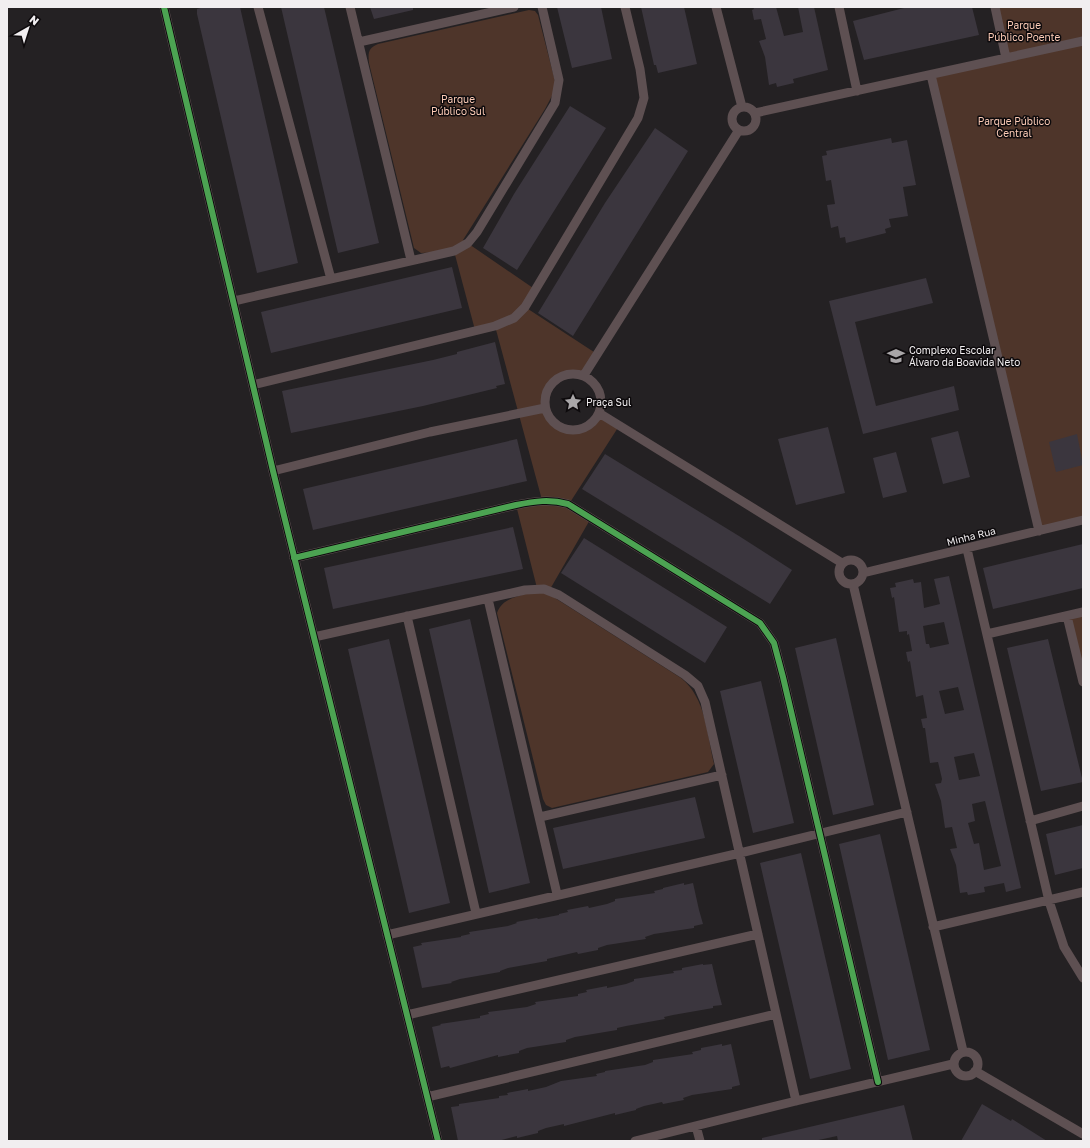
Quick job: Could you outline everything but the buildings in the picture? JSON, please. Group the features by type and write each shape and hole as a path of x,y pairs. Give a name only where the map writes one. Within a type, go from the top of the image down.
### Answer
{"street":[{"path":"164,7 294,558 438,1141"},
{"path":"258,7 330,279"},
{"path":"350,7 411,260"},
{"path":"359,42 514,7"},
{"path":"234,301 454,251 468,243 477,232 555,103 559,80 542,7"},
{"path":"253,385 495,326 514,318 525,307 638,118 644,98 640,69 625,7"},
{"path":"716,7 742,107"},
{"path":"839,7 857,91"},
{"path":"995,7 1006,58"},
{"path":"755,113 1083,41"},
{"path":"931,75 1039,531"},
{"path":"742,107 750,108 755,113 757,121 753,128 746,132 739,130 733,125 732,117 735,111 742,107"},
{"path":"584,375 739,130"},
{"path":"575,373 584,375 592,380 601,394 602,405 599,413 594,421 579,430 570,430 561,427 554,422 546,408 547,391 558,378 566,374 575,373"},
{"path":"273,471 430,432 546,408"},
{"path":"599,413 842,563"},
{"path":"294,558 542,500 568,504 743,611 760,623 768,632 774,643 783,677 878,1082"},
{"name":"Minha Rua","path":"863,573 1083,520"},
{"path":"967,548 1049,901 1064,947 1083,978"},
{"path":"849,559 856,560 862,566 863,573 860,580 853,584 846,583 840,577 839,570 842,563 849,559"},
{"path":"853,584 963,1051"},
{"path":"314,636 537,588 549,591 685,675 698,686 706,702 796,1101"},
{"path":"488,598 557,894"},
{"path":"987,634 1083,612"},
{"path":"408,616 476,913"},
{"path":"1067,616 1083,682"},
{"path":"540,817 722,775"},
{"path":"1030,820 1083,806"},
{"path":"387,935 557,894 740,853 907,812"},
{"path":"933,928 1083,892"},
{"path":"407,1016 758,934"},
{"path":"427,1097 776,1014"},
{"path":"963,1051 971,1052 976,1057 978,1064 975,1071 969,1076 962,1075 956,1071 953,1064 956,1056 963,1051"},
{"path":"635,1141 953,1064"},
{"path":"975,1071 1083,1134"},
{"path":"696,1126 700,1141"}],"green space":[{"name":"Parque Público Central","path":"994,7 1083,7 1083,520 1039,531 931,75 1006,58"},
{"name":"Parque Público Sul","path":"529,10 535,11 538,15 555,81 554,92 545,109 463,240 536,290 525,307 597,354 584,375 568,374 556,379 549,388 545,398 546,410 552,420 561,427 575,430 583,428 589,424 599,413 619,426 569,504 591,518 549,591 555,598 681,678 689,686 701,706 714,764 708,772 552,808 546,805 543,799 497,613 504,603 537,588 516,505 542,500 495,326 475,330 454,251 421,253 414,248 369,63 369,51 372,47 378,44"},
{"path":"1083,612 1083,682 1067,616"}],"cycle path":[{"path":"164,7 273,471 438,1141"},
{"path":"294,558 516,505 555,501 568,504 760,623 774,643 783,677 878,1082"}],"place":[{"name":"Complexo Escolar Álvaro da Boavida Neto","path":"896,356"},
{"name":"Praça Sul","path":"573,402"}],"park label":[{"name":"Parque Público Poente","path":"1024,30"}]}
